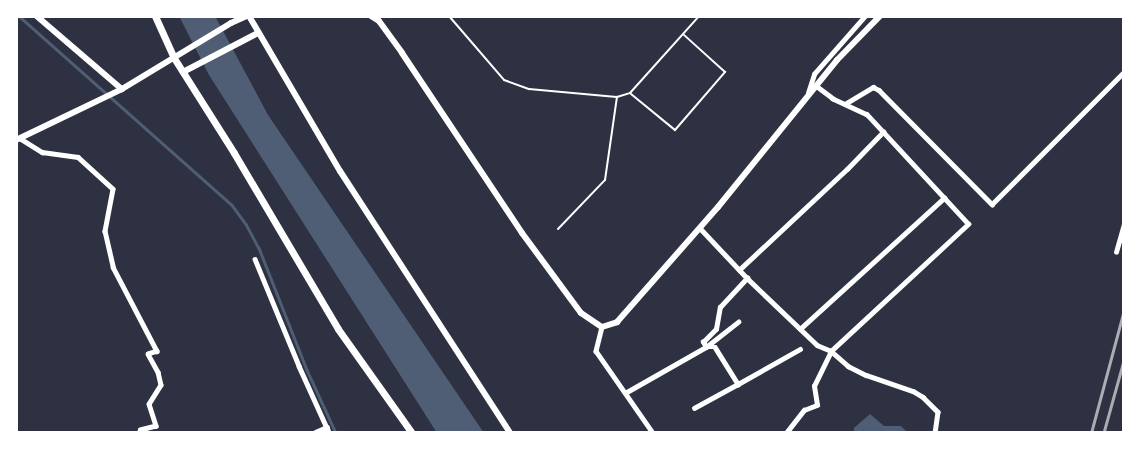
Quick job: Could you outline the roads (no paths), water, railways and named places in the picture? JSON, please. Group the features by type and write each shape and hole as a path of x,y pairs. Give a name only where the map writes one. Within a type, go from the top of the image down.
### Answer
{"main road":[{"path":"155,16 174,58 234,153 338,329 412,433"},
{"path":"19,139 119,90 231,23 248,16 345,179 510,433"},
{"path":"371,16 378,21 402,53 528,241 581,313 602,327 617,322 700,228 837,60 880,16"},
{"path":"183,72 258,33"}],"street":[{"path":"37,16 119,90"},
{"path":"807,97 814,74 865,16"},
{"path":"845,104 873,87 879,90 992,204 1124,72"},
{"path":"786,433 804,410 817,405 814,386 831,351 968,224 867,115 833,99 816,87"},
{"path":"739,270 847,169 883,132"},
{"path":"19,139 42,152 78,157 113,189 105,231 113,267 158,350 148,354 158,372 161,385 149,404 156,426 140,430 142,433"},
{"path":"800,329 944,198"},
{"path":"1116,252 1124,224"},
{"path":"700,228 739,270 816,345 831,351 848,366 866,375 913,390 923,397 938,412 935,433"},
{"path":"255,259 299,366 328,430 316,433"},
{"path":"706,347 704,342 716,329 720,307 747,278"},
{"path":"625,393 706,347 738,322"},
{"path":"602,327 596,351 653,433"},
{"path":"706,347 715,347 738,384"},
{"path":"694,408 800,349"}],"lane":[{"path":"449,16 504,80 529,89 617,97 630,93 684,35 699,16"},
{"path":"630,93 675,130 725,72 684,35"},
{"path":"558,229 605,180 617,97"}],"water":[{"path":"179,16 215,16 268,115 484,433 437,433 209,75"},
{"path":"870,414 884,426 901,426 908,433 854,433 854,428"}],"waterway":[{"path":"19,16 232,205 246,224 259,248 307,370 336,433"}],"railway":[{"path":"1091,433 1124,310"},
{"path":"1104,431 1124,359"}]}
